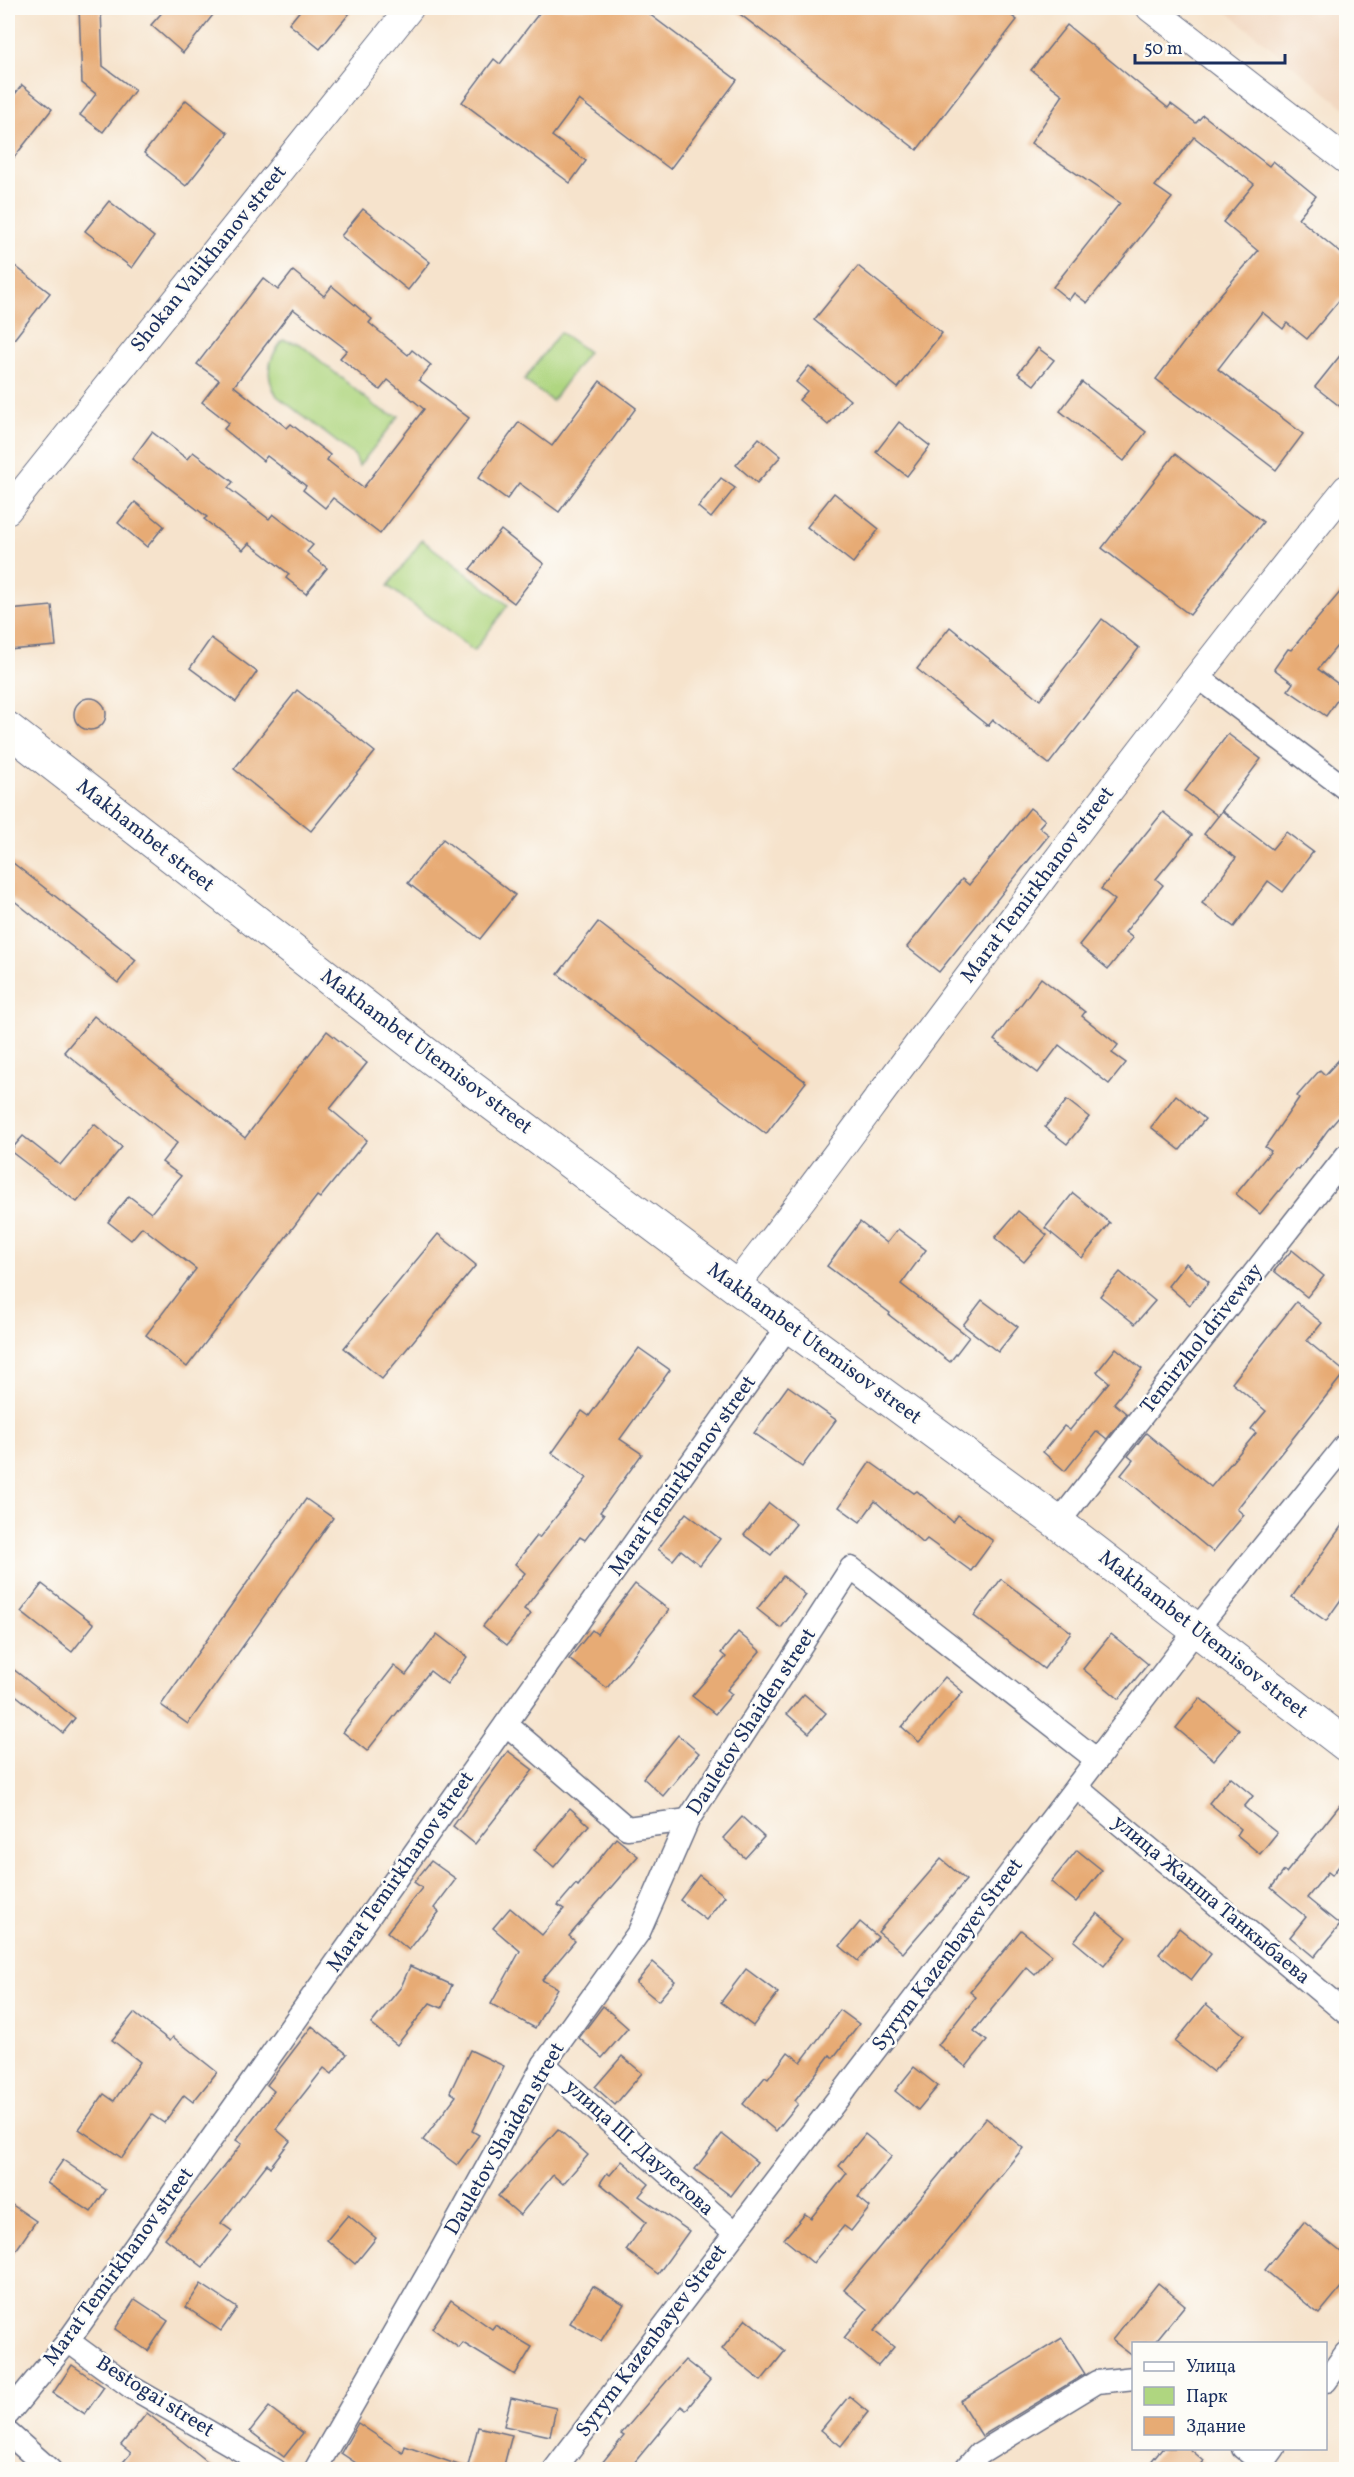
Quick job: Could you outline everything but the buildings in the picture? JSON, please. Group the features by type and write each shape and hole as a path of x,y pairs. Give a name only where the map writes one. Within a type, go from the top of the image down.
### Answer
{"main road":[{"name":"Makhambet Utemisov street","path":"8,729 407,1039 735,1286 1058,1523 1347,1745"}],"street":[{"name":"Shokan Valikhanov street","path":"8,510 410,8"},
{"path":"1150,8 1347,160"},
{"name":"Marat Temirkhanov street","path":"735,1286 789,1219 934,1022 1197,676 1347,489"},
{"path":"1197,676 1347,789"},
{"name":"Temirzhol driveway","path":"1058,1523 1347,1156"},
{"name":"Marat Temirkhanov street","path":"8,2414 69,2341 789,1325"},
{"name":"Syrym Kazenbayev Street","path":"554,2469 1196,1630 1347,1444"},
{"name":"Dauletov Shaiden street","path":"315,2469 444,2246 544,2064 639,1932 688,1820 851,1568 1097,1760"},
{"path":"506,1724 627,1828 688,1820"},
{"name":"улица Жанша Танкыбаева","path":"1076,1786 1347,2013"},
{"name":"улица Ш. Даулетова","path":"544,2064 735,2233"},
{"name":"Bestogai street","path":"69,2341 131,2387 275,2469"},
{"path":"1327,2380 1347,2353"},
{"path":"965,2469 979,2454 1097,2382 1132,2378"},
{"path":"8,2433 50,2469"},
{"path":"1247,2450 1265,2460"}],"shaded area":[{"path":"1222,8 1346,8 1346,109"}],"green space":[{"path":"560,332 588,352 552,401 524,380"},
{"path":"283,340 300,344 375,406 389,414 399,416 359,466 355,456 277,396 269,374 271,361"},
{"path":"422,540 508,605 474,651 388,586"}]}
